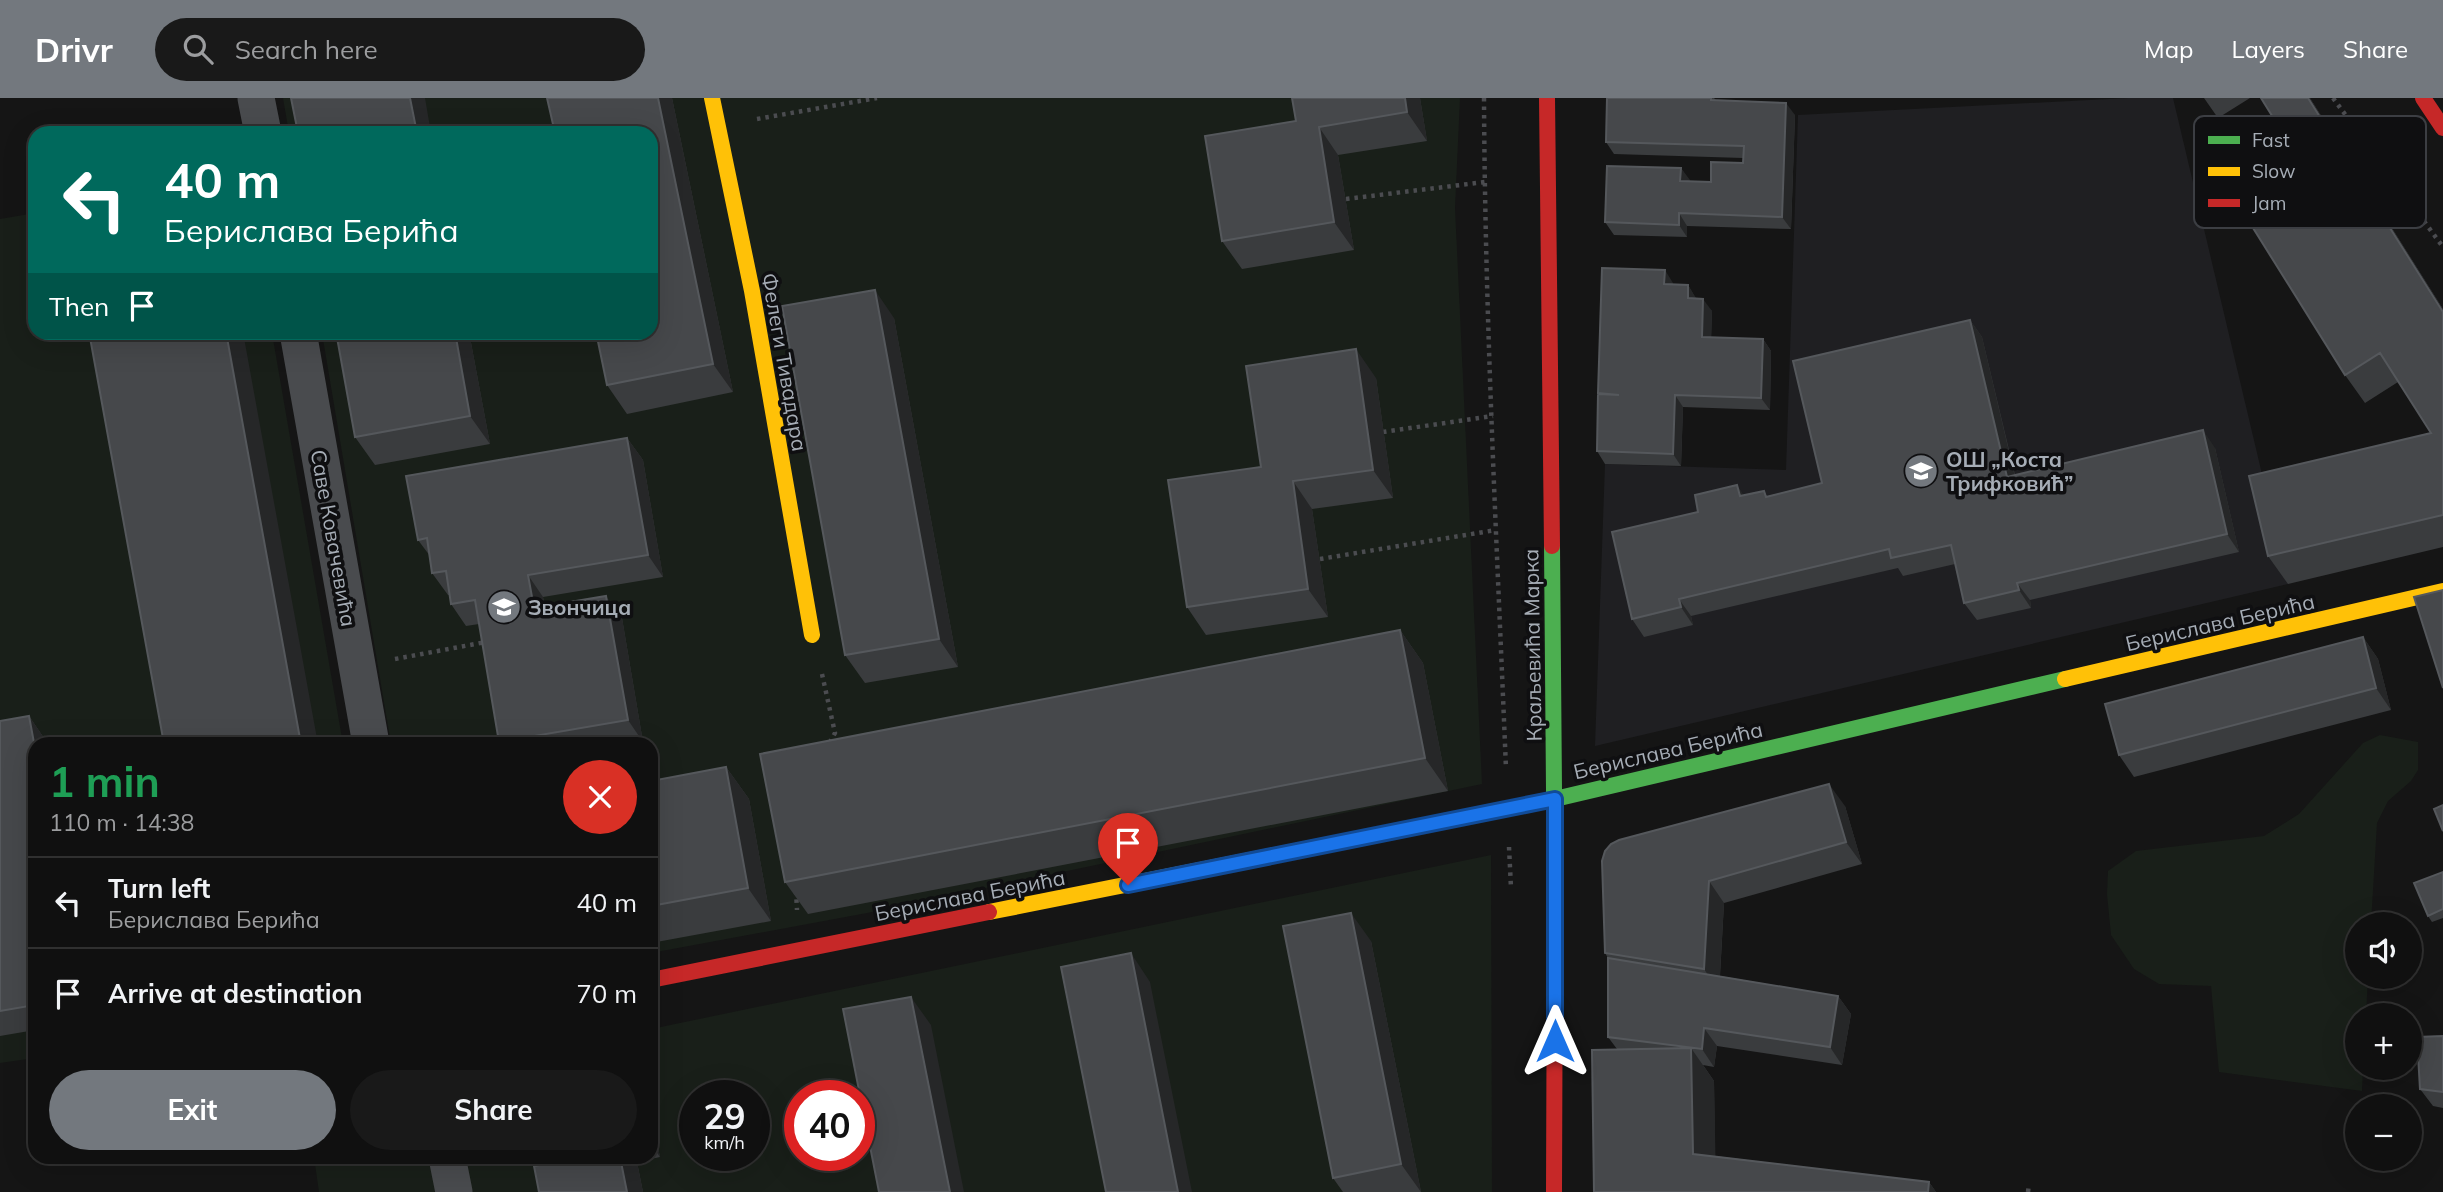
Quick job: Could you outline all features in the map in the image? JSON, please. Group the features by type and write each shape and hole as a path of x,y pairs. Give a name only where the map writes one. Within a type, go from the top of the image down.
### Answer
{"street":[{"path":"256,98 262,126"},
{"name":"Фелеги Тивадара","path":"712,98 752,291 812,635"},
{"name":"Краљевића Марка","path":"1547,98 1555,799 1554,1192"},
{"path":"2423,98 2443,128"},
{"name":"Саве Ковачевића","path":"299,340 370,737"},
{"name":"Берислава Берића","path":"658,979 1555,799 2443,591"},
{"path":"448,1164 454,1192"}],"path":[{"path":"718,125 877,98"},
{"path":"1484,98 1496,530 1511,889"},
{"path":"2333,98 2346,116"},
{"path":"1346,199 1485,182"},
{"path":"2426,224 2443,247"},
{"path":"1384,432 1493,416"},
{"path":"1320,559 1496,530"},
{"path":"812,635 835,733 824,752"},
{"path":"356,666 493,641"},
{"path":"796,899 797,888"},
{"path":"2028,1192 2029,1184"}],"shaded area":[{"path":"283,98 1460,98 1455,208 1482,784 867,913 658,952 658,737 390,737 323,340 658,340 658,126 288,126"},
{"path":"2173,98 2194,187 2194,228 2204,228 2288,584 1595,746 1605,464 1786,470 1798,115"},
{"path":"28,214 28,340 273,340 342,737 28,737 28,1059 0,1063 0,219"},
{"path":"2380,735 2418,742 2418,770 2411,781 2388,801 2377,823 2372,912 2345,912 2345,989 2367,989 2367,1003 2345,1003 2345,1080 2362,1080 2362,1091 2219,1072 2211,986 2159,984 2134,969 2111,935 2108,871 2136,851 2264,836 2299,814 2363,743"},
{"path":"1491,855 1492,1192 319,1192 315,1164 658,1164 658,1028"}],"building":[{"path":"291,98 410,98 416,126 297,126"},
{"path":"547,98 658,98 713,364 607,385 598,340 658,340 658,126 553,126"},
{"path":"1292,98 1405,98 1407,112 1319,127 1334,222 1222,241 1205,136 1296,121"},
{"path":"1607,98 1711,98 1786,103 1782,217 1679,213 1679,225 1605,222 1607,166 1681,168 1680,181 1711,182 1711,162 1743,163 1744,146 1606,142"},
{"path":"2261,98 2308,98 2319,116 2272,116"},
{"path":"2253,228 2390,228 2443,312 2443,515 2268,556 2249,476 2431,433 2380,353 2345,375"},
{"path":"1602,268 1665,270 1664,284 1688,285 1688,298 1703,299 1702,337 1763,339 1761,398 1675,395 1673,454 1597,451 1598,394 1619,395 1598,393"},
{"path":"875,290 939,639 845,655 782,306"},
{"name":"ОШ „Коста Трифковић”","path":"1970,320 2007,477 2203,430 2227,534 2017,583 2019,590 1964,603 1951,545 1891,558 1889,549 1679,599 1681,607 1632,619 1612,532 1698,512 1695,495 1737,485 1740,496 1764,491 1766,497 1822,483 1793,361"},
{"path":"90,340 227,340 300,737 163,737"},
{"path":"337,340 456,340 470,416 355,437"},
{"path":"1356,349 1373,470 1293,481 1308,589 1187,607 1168,480 1261,467 1246,366"},
{"name":"Звончица","path":"627,438 648,555 528,575 534,608 606,596 628,720 528,737 498,737 475,600 451,604 446,571 432,573 427,538 418,540 406,476"},
{"path":"2443,590 2443,688 2414,597"},
{"path":"1400,630 1425,758 785,882 760,754"},
{"path":"2363,637 2376,688 2119,755 2105,704"},
{"path":"29,716 33,737 28,737 28,1006 0,1011 0,721"},
{"path":"726,767 748,888 658,905 658,780"},
{"path":"1829,784 1846,842 1709,881 1704,969 1605,953 1602,861 1611,844"},
{"path":"2443,805 2443,831 2434,809"},
{"path":"2443,872 2443,909 2428,916 2414,883"},
{"path":"1351,913 1401,1164 1333,1178 1283,926"},
{"path":"1131,953 1178,1192 1106,1192 1061,967"},
{"path":"1608,958 1838,996 1830,1047 1704,1028 1702,1049 1608,1037"},
{"path":"911,997 950,1192 879,1192 875,1171 875,1080 857,1080 843,1009"},
{"path":"2443,1036 2443,1092 2420,1089 2422,1037"},
{"path":"1691,1048 1693,1154 1929,1182 1928,1192 1594,1192 1592,1050"},
{"path":"621,1164 627,1192 539,1192 534,1166"}],"traffic: fast":[{"path":"1552,546 1555,913"},
{"path":"1396,831 1555,799 2065,679"}],"traffic: slow":[{"path":"712,98 752,291 812,635"},
{"path":"2065,679 2443,591"},
{"path":"989,912 1396,831"}],"traffic: jam":[{"path":"1547,98 1552,546"},
{"path":"2423,98 2443,128"},
{"path":"658,979 989,912"},
{"path":"1554,1192 1555,913"}],"place":[{"name":"ОШ „Коста Трифковић”","path":"1921,471"},
{"name":"Звончица","path":"504,607"}],"route":[{"path":"1128,885 1555,799 1555,1041"}]}
